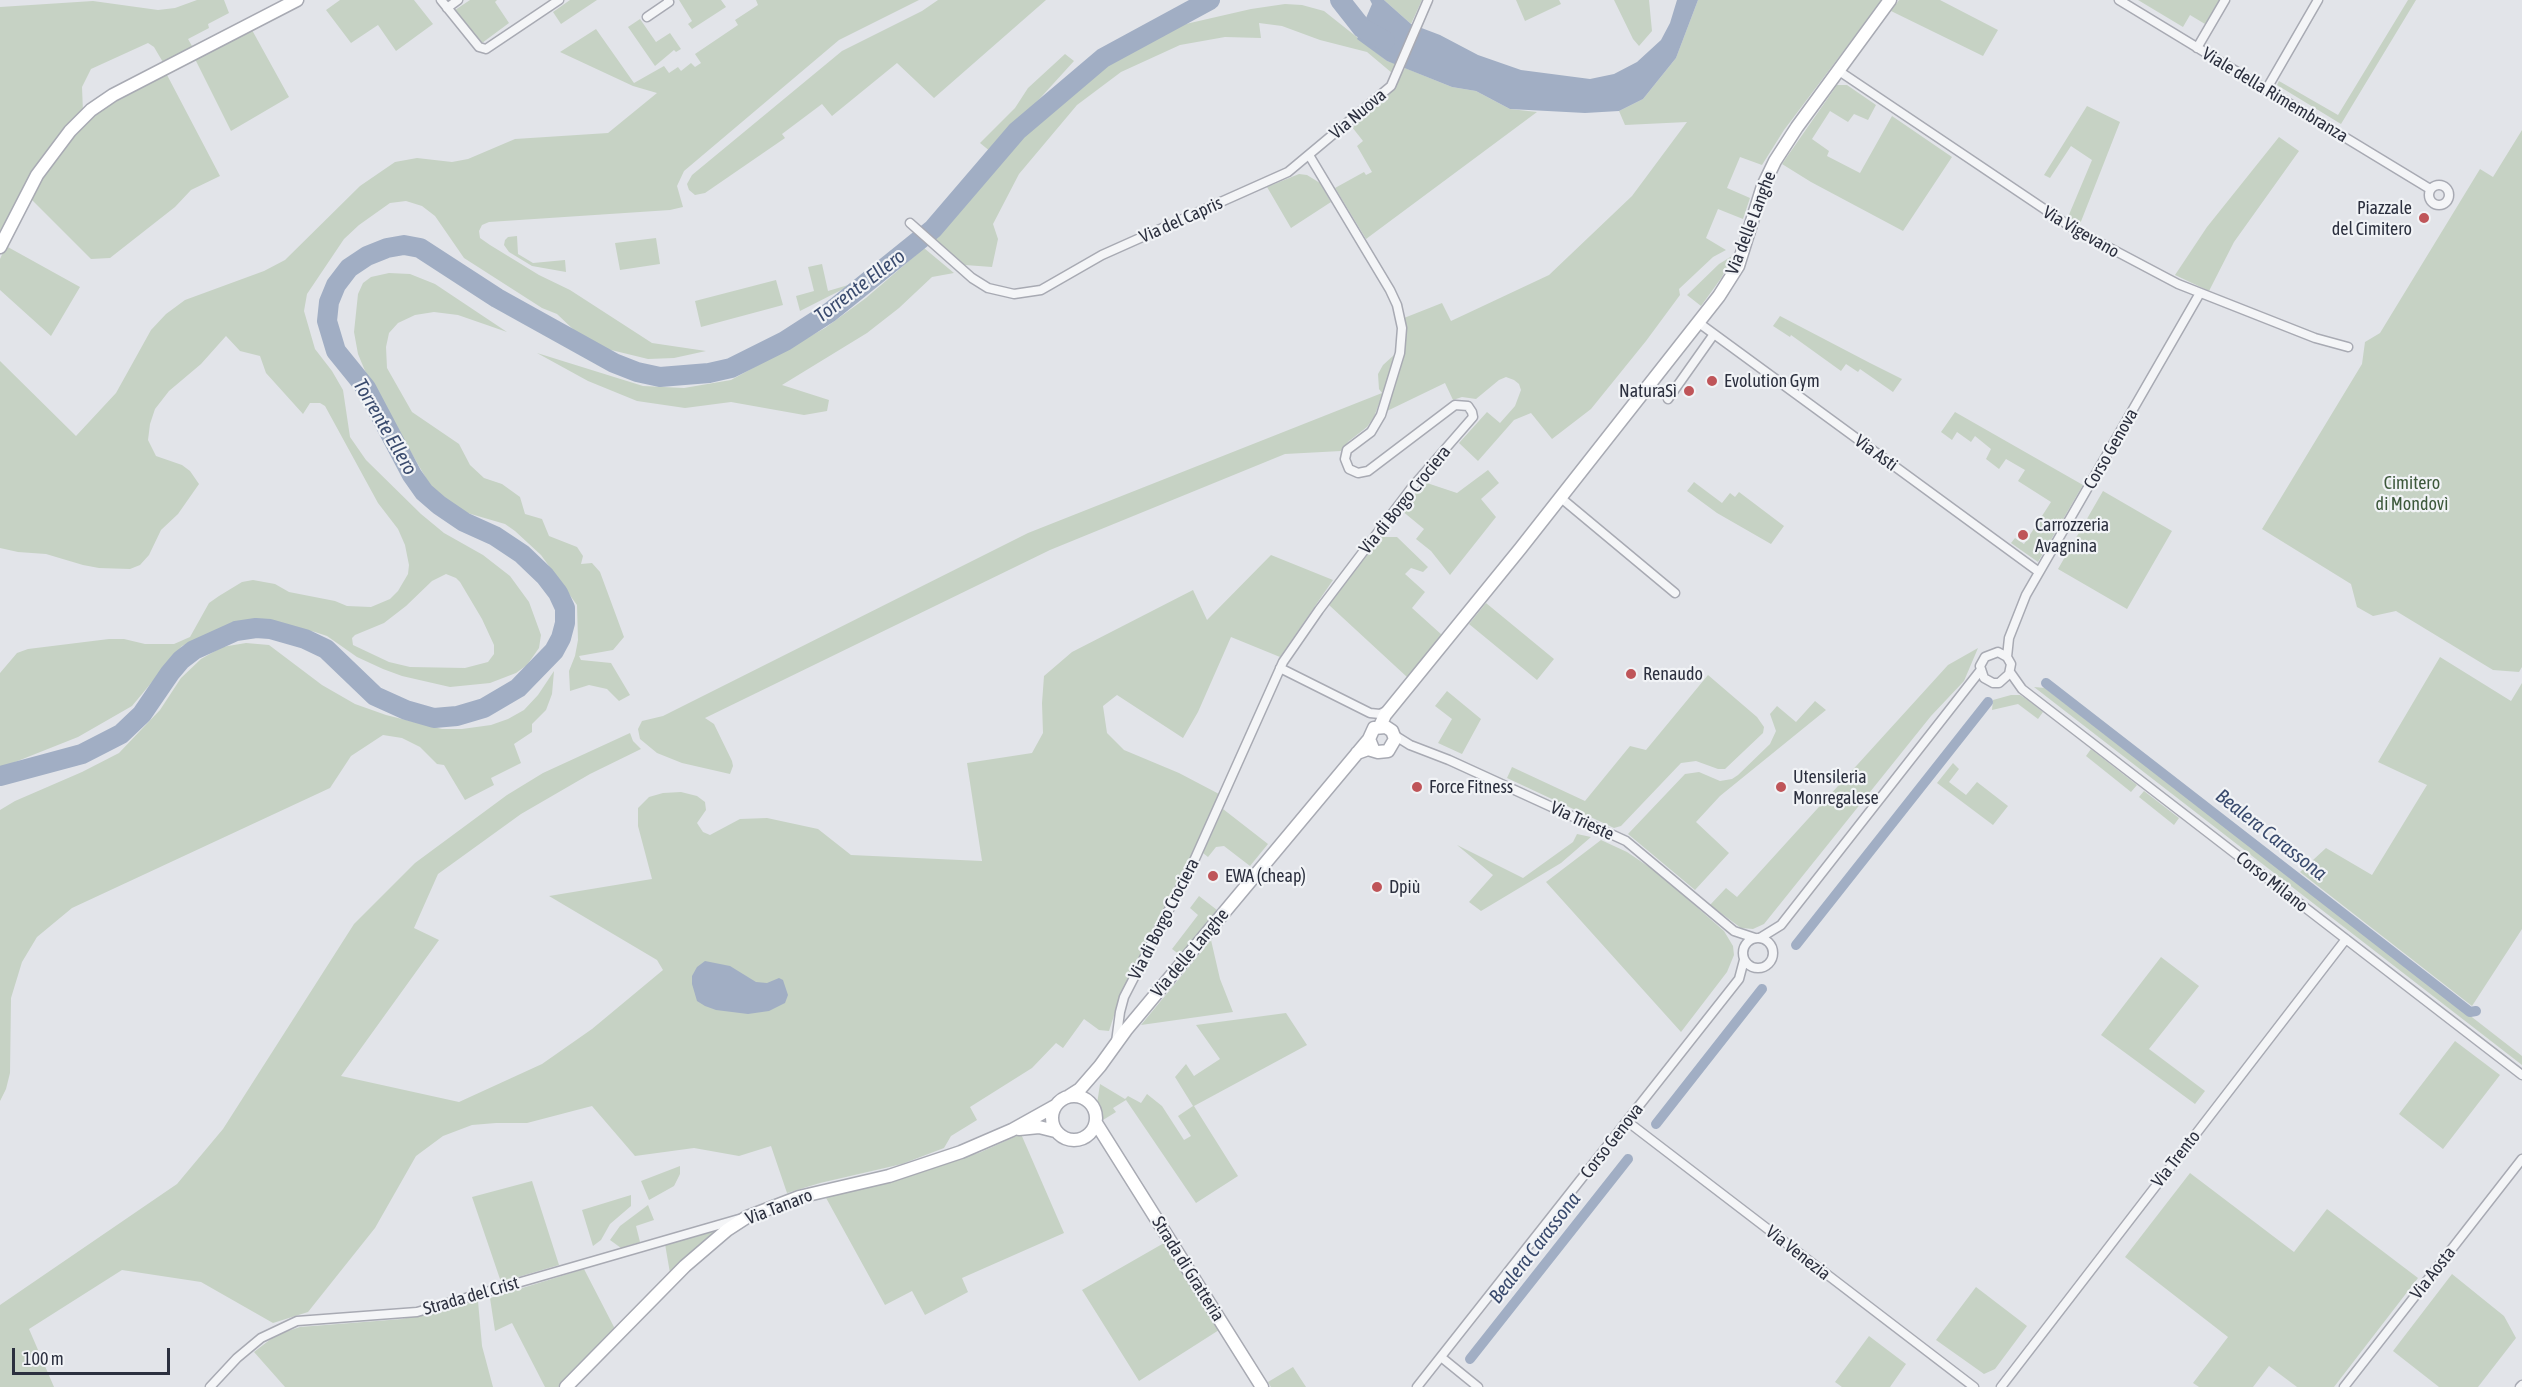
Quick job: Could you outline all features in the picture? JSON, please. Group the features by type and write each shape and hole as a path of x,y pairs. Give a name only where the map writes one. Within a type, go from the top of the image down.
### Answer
{"main road":[{"path":"0,247 37,175 70,131 96,107 113,95 297,0"},
{"name":"Via delle Langhe","path":"1391,748 1394,744 1389,730 1389,710 1560,498 1727,285 1738,266 1768,173 1791,136 1890,0"},
{"name":"Via delle Langhe","path":"1055,1106 1080,1089 1100,1066 1116,1043 1352,758 1371,744 1374,728 1389,730"},
{"path":"1371,744 1383,752 1391,748"},
{"name":"Via delle Langhe","path":"1096,1123 1096,1114 1090,1104 1091,1087 1100,1066"},
{"path":"1069,1096 1078,1096 1090,1104"},
{"path":"1055,1106 1052,1123 1055,1131 1061,1137 1069,1140 1086,1137 1099,1141 1114,1151"},
{"name":"Via Tanaro","path":"566,1387 685,1266 727,1230 747,1217 799,1197 909,1170 961,1152 1012,1131 1055,1106"},
{"path":"1086,1137 1096,1123"},
{"name":"Strada di Gratteria","path":"1096,1123 1262,1387"},
{"name":"Via Tanaro","path":"1012,1131 1039,1127 1055,1131"}],"street":[{"path":"441,0 479,47 484,49 491,47 559,0"},
{"path":"447,8 458,0"},
{"path":"646,17 669,2 668,0"},
{"name":"Via Nuova","path":"1309,155 1385,92 1399,70 1428,0"},
{"name":"Viale della Rimembranza","path":"2119,0 2430,189"},
{"path":"2198,48 2225,0"},
{"path":"2266,90 2318,0"},
{"name":"Via Vigevano","path":"1839,71 2054,218 2146,268 2200,293 2315,338 2348,346"},
{"name":"Via del Capris","path":"910,223 977,282 1000,292 1028,294 1052,284 1102,255 1285,173 1309,155"},
{"name":"Via di Borgo Crociera","path":"1116,1043 1124,997 1197,854 1280,668 1319,610 1413,486 1473,417 1468,406 1455,405 1368,471 1358,473 1349,469 1345,459 1347,450 1371,432 1381,415 1400,353 1401,322 1390,290 1309,155"},
{"name":"Corso Genova","path":"2010,672 2011,664 2007,657 2009,638 2019,609 2200,293"},
{"name":"Via Asti","path":"1699,323 2039,572"},
{"path":"1668,399 1714,334"},
{"path":"1560,498 1675,593"},
{"name":"Corso Genova","path":"1417,1387 1628,1122 1738,979 1770,963 1775,937 1781,925 1969,689 1980,671 1982,661 2001,648 2009,638"},
{"path":"1992,652 2007,657"},
{"path":"1280,668 1370,714 1380,714 1389,710"},
{"path":"1980,671 1988,681"},
{"path":"2004,681 2010,672"},
{"name":"Corso Milano","path":"2010,672 2022,689"},
{"name":"Corso Genova","path":"1969,689 1979,682 2004,681"},
{"name":"Corso Milano","path":"2004,681 2022,689 2522,1075"},
{"name":"Via Trieste","path":"1389,730 1410,745 1459,764 1626,842 1734,931 1740,940 1743,956"},
{"path":"1391,748 1410,745"},
{"name":"Corso Genova","path":"1738,979 1747,942 1781,925"},
{"name":"Via Trieste","path":"1734,931 1757,938"},
{"path":"1757,938 1770,943 1773,949"},
{"name":"Via Trento","path":"2001,1385 2346,939"},
{"path":"1743,956 1751,967 1756,969"},
{"name":"Via Venezia","path":"1628,1122 1971,1386"},
{"name":"Via Aosta","path":"2344,1387 2522,1159"},
{"name":"Strada del Crist","path":"210,1387 237,1358 261,1338 297,1321 417,1312 747,1217"},
{"path":"1441,1357 1478,1387"}],"green space":[{"path":"197,0 224,0 229,13 208,24 209,28 188,39 192,46 240,23 164,64 154,47 148,43 91,69 82,87 83,112 0,237 0,7 93,1 158,10 175,8"},
{"path":"340,0 414,0 433,24 396,51 378,25 351,43 326,10"},
{"path":"470,0 497,0 495,2 509,23 482,43 455,10"},
{"path":"570,0 597,0 561,24 553,12"},
{"path":"679,0 721,0 726,7 692,29 688,24 692,21"},
{"path":"756,0 919,0 839,40 684,171 677,186 683,207 670,210 489,222 482,225 479,231 480,238 490,245 539,275 570,290 652,343 706,351 674,358 648,359 607,349 576,332 557,314 542,308 464,258 435,216 422,206 406,201 390,203 344,239 307,294 304,311 315,349 343,390 350,437 366,460 421,514 444,533 483,555 510,576 529,602 541,635 539,648 527,665 516,673 490,683 450,687 402,676 383,669 357,657 327,636 315,632 267,621 230,624 182,646 132,706 78,737 0,768 0,673 17,653 28,649 109,639 124,639 145,644 174,644 190,637 209,603 242,582 253,580 275,584 289,592 335,601 347,606 371,607 390,599 398,591 408,574 409,565 405,545 398,529 378,503 325,406 320,403 310,403 303,414 266,373 260,356 240,351 226,336 201,364 169,391 155,409 148,440 156,456 182,465 190,471 199,484 178,514 161,530 149,555 140,565 130,569 99,568 46,554 0,548 0,361 76,436 116,393 151,330 166,314 185,300 264,271 285,260 360,186 395,162 417,158 452,162 468,159 515,139 608,133 657,93 633,86 560,52 596,29 634,83 664,66 669,73 678,67 681,71 691,63 695,67 701,63 695,54 738,25 735,20 758,5","holes":["446,574 456,578 482,619 494,645 494,654 488,662 465,668 410,667 389,662 353,645 352,638 355,635 384,623 432,581"]},
{"path":"938,0 1046,0 934,98 897,63 832,116 822,104 782,134 785,138 705,193 695,195 689,190 687,184 692,175 842,51 922,11"},
{"path":"1384,0 1422,0 1411,24"},
{"path":"1516,0 1559,0 1561,4 1525,21"},
{"path":"1614,0 1649,0 1652,31 1639,46 1633,39"},
{"path":"1698,0 1882,0 1784,130 1762,165 1740,157 1727,188 1750,198 1743,219 1718,209 1706,238 1726,250 1713,257 1679,289 1680,295 1591,409 1552,439 1531,413 1514,420 1478,461 1459,443 1487,412 1500,423 1515,406 1521,390 1519,384 1514,380 1506,377 1499,380 1476,399 1462,397 1453,400 1445,383 1387,411 1404,351 1404,318 1442,303 1451,321 1549,275 1632,196 1687,122 1625,125 1619,111 1643,99 1676,58"},
{"path":"1899,0 1940,0 1998,30 1983,56 1891,11"},
{"path":"2138,0 2220,0 2205,24 2190,15 2183,27"},
{"path":"2408,0 2416,0 2341,124 2277,85 2279,81 2338,115"},
{"path":"1285,4 1302,5 1324,11 1387,61 1396,64 1392,73 1367,52 1320,40 1282,26 1259,23 1261,38 1225,37 1180,45 1121,72 1077,105 1019,174 993,224 998,239 992,267 965,265 933,238 1020,135 1106,62 1177,26 1251,9"},
{"path":"640,19 656,42 670,33 681,49 676,52 674,50 655,66 628,27"},
{"path":"252,30 289,97 231,131 195,59"},
{"path":"1065,54 1074,61 991,152 980,143 1015,108 1028,88"},
{"path":"1405,68 1452,87 1476,91 1510,109 1537,112 1366,239 1335,188 1364,172 1366,175 1372,172 1357,146 1363,141 1352,127 1388,96"},
{"path":"166,73 220,176 191,190 175,207 110,258 91,259 30,198 39,181 77,131 93,115 109,103"},
{"path":"1837,85 1847,85 1876,105 1868,120 1854,114 1848,122 1830,111 1812,139 1829,151 1827,156 1860,173 1892,116 1952,157 1903,231 1782,164"},
{"path":"2087,106 2120,122 2080,224 2068,217 2092,160 2071,146 2050,178 2044,175"},
{"name":"Cimitero di Mondovì","path":"2522,130 2522,667 2519,672 2493,670 2396,611 2373,616 2357,607 2351,584 2262,529 2362,364 2365,342 2380,333 2480,169 2493,177"},
{"path":"2279,137 2299,151 2234,242 2209,291 2175,275 2207,227"},
{"path":"1299,174 1307,175 1320,183 1331,202 1291,228 1267,187"},
{"path":"517,236 518,254 533,263 565,260 566,272 532,266 509,252 504,245 505,240 508,237"},
{"path":"656,238 660,264 620,270 615,243"},
{"path":"6,246 80,287 51,336 0,290 0,259"},
{"path":"924,248 954,273 932,277 899,308 867,333 782,385 829,400 827,411 804,415 731,402 685,408 637,401 588,381 537,353 643,386 684,388 731,380 825,328 866,298"},
{"path":"1732,256 1722,277 1701,306 1687,295 1719,264"},
{"path":"822,264 828,291 855,283 800,311 796,296 814,291 808,267"},
{"path":"389,273 410,274 435,284 507,332 458,315 434,312 415,315 398,323 389,333 386,347 387,368 412,412 459,444 470,465 484,478 502,484 520,497 525,514 542,519 549,536 577,547 583,556 581,564 592,563 600,572 624,637 613,650 579,656 581,660 611,663 630,695 619,701 607,689 589,685 570,691 569,671 578,640 577,605 541,555 515,531 505,524 464,512 434,492 368,378 358,354 354,332 358,294 363,283 371,277"},
{"path":"776,280 783,305 701,327 695,301"},
{"path":"1780,316 1902,379 1893,392 1860,369 1858,372 1846,364 1841,371 1791,335 1790,337 1773,326"},
{"path":"1394,355 1383,393 1374,417 1367,427 1349,441 1341,451 1285,454 1050,550 705,718 714,724 732,761 730,774 682,763 657,753 640,739 638,729 642,721 663,716 1028,533 1382,393 1379,389 1378,374 1383,365"},
{"path":"1955,412 2083,485 2038,562 2011,543 2015,538 2024,544 2051,502 2018,481 2025,470 2006,459 1999,469 1986,459 1991,449 1975,436 1971,442 1957,432 1952,440 1941,432"},
{"path":"1488,470 1499,483 1481,499 1496,517 1450,575 1431,551 1416,539 1424,529 1401,510 1424,482 1457,493"},
{"path":"1694,482 1722,503 1730,493 1735,497 1739,492 1784,526 1771,544 1717,513 1687,491"},
{"path":"2103,491 2172,531 2127,609 2058,569"},
{"path":"1381,537 1397,537 1428,567 1423,572 1411,568 1405,574 1425,592 1412,608 1442,635 1407,677 1329,605"},
{"path":"1271,555 1333,580 1280,657 1231,637 1198,712 1183,738 1117,695 1103,706 1107,733 1124,750 1179,773 1219,794 1188,863 1121,994 1109,1031 1099,1030 1084,1019 1063,1048 1056,1043 1032,1068 970,1107 977,1120 951,1136 944,1148 902,1164 787,1193 771,1146 739,1156 694,1148 635,1156 592,1106 527,1123 472,1125 443,1136 416,1156 375,1228 308,1312 273,1323 201,1282 122,1270 29,1329 54,1387 0,1387 0,1305 177,1184 223,1129 354,924 415,863 507,795 543,773 630,733 633,741 641,749 590,774 521,814 438,874 414,928 439,940 341,1076 459,1102 542,1064 592,1029 663,970 657,960 549,896 652,879 638,826 638,808 649,797 681,792 697,796 705,802 706,810 697,823 703,832 710,835 740,819 767,818 818,829 851,855 982,861 967,763 1032,753 1043,733 1044,676 1072,652 1193,590 1207,620"},
{"path":"1486,603 1554,659 1537,680 1469,624"},
{"path":"246,643 269,645 322,685 355,704 386,715 442,729 491,725 508,719 524,710 538,695 554,671 552,694 546,710 532,724 532,732 514,744 521,763 491,778 494,785 465,800 444,765 437,764 420,747 402,738 383,735 351,756 330,788 72,908 37,937 22,962 11,998 10,1073 0,1101 0,810 119,753 160,710 181,678 201,659 222,647"},
{"path":"1978,648 1964,681 1931,716 1764,924 1753,929 1741,928 1710,905 1726,888 1737,897 1948,665"},
{"path":"2440,657 2511,701 2522,683 2522,929 2472,1006 2300,872 2326,848 2372,875 2427,785 2378,762"},
{"path":"1708,675 1757,717 1764,727 1763,733 1725,769 1718,769 1696,761 1681,763 1621,826 1614,828 1507,778 1512,767 1585,801 1630,746 1646,750"},
{"path":"2034,687 2045,688 2477,1021 2522,1056 2522,1065"},
{"path":"1447,691 1481,719 1462,754 1438,743 1452,719 1435,706"},
{"path":"2020,695 2043,712 2038,719 2018,704 1992,710 1993,700"},
{"path":"1815,701 1826,710 1720,796 1696,822 1729,853 1695,890 1628,834 1685,774 1699,772 1720,781 1732,779 1738,775 1770,744 1776,731 1770,714 1777,706 1796,722"},
{"path":"2091,749 2137,785 2131,792 2086,756"},
{"path":"1953,763 1959,769 1949,782 1966,795 1977,782 2008,806 1993,825 1937,783"},
{"path":"2144,791 2179,818 2174,825 2139,797"},
{"path":"1223,809 1268,844 1250,866 1224,846 1216,847 1208,857 1203,853"},
{"path":"1577,834 1591,837 1561,863 1481,911 1469,902 1493,875 1457,845 1523,878 1573,842"},
{"path":"1601,840 1627,852 1658,873 1724,931 1733,946 1734,955 1727,972 1681,1032 1546,882"},
{"path":"1199,896 1217,910 1180,955 1172,949 1198,915 1190,908"},
{"path":"1211,940 1220,979 1233,1012 1141,1025"},
{"path":"2161,957 2199,986 2149,1049 2205,1091 2195,1104 2101,1035"},
{"path":"1286,1013 1307,1045 1194,1106 1238,1176 1196,1203 1126,1100 1113,1108 1116,1112 1103,1120 1097,1104 1100,1084 1125,1099 1128,1096 1141,1103 1147,1094 1162,1106 1184,1140 1191,1136 1178,1116 1193,1106 1175,1077 1186,1064 1194,1076 1220,1059 1196,1025"},
{"path":"2455,1041 2500,1075 2443,1149 2399,1114"},
{"path":"1021,1134 1064,1233 962,1278 968,1292 925,1315 912,1291 885,1305 825,1196 901,1179 981,1152"},
{"path":"680,1166 680,1174 674,1186 649,1200 641,1181"},
{"path":"2190,1173 2294,1252 2327,1209 2418,1278 2334,1387 2297,1387 2269,1366 2253,1387 2199,1387 2193,1383 2228,1337 2125,1257"},
{"path":"532,1181 559,1265 501,1282 472,1197"},
{"path":"631,1195 631,1206 610,1224 601,1240 593,1246 582,1210"},
{"path":"648,1205 654,1220 636,1226 640,1242 621,1248 610,1240 620,1226"},
{"path":"724,1225 698,1246 670,1273 665,1244"},
{"path":"1164,1243 1219,1330 1139,1381 1082,1290"},
{"path":"584,1269 615,1329 558,1387 545,1387 512,1323 495,1331 490,1298"},
{"path":"2452,1274 2504,1316 2516,1338 2478,1387 2439,1387 2393,1351"},
{"path":"1976,1287 2027,1326 1995,1369 1984,1374 1936,1340"},
{"path":"478,1301 482,1346 493,1387 285,1387 254,1352 276,1335 300,1327 402,1319"},
{"path":"1869,1336 1906,1364 1890,1387 1842,1387 1835,1382"},
{"path":"1293,1367 1306,1387 1271,1387 1268,1382"}],"water":[{"path":"1370,0 1384,0 1411,24 1440,35 1478,55 1521,70 1590,79 1614,74 1637,62 1661,40 1670,23 1677,0 1698,0 1676,58 1643,99 1619,111 1585,113 1510,109 1476,91 1452,87 1387,61 1357,39 1372,4"},
{"path":"705,961 730,966 756,982 767,983 779,978 783,980 788,995 785,1003 769,1011 748,1014 716,1010 705,1006 697,1001 692,976 697,967"}],"waterway":[{"name":"Torrente Ellero","path":"0,776 82,754 121,734 142,714 181,660 194,650 236,631 256,628 270,629 305,639 326,649 375,696 406,710 434,718 457,716 484,708 518,688 554,651 565,623 565,608 558,593 545,576 522,554 495,536 464,522 424,492 412,475 366,388 336,351 327,321 329,302 336,285 349,268 367,256 387,248 404,245 420,248 497,298 614,363 637,372 660,377 709,373 731,368 785,341 830,312 933,229 1017,131 1103,58 1210,0"},
{"name":"Torrente Ellero","path":"1340,0 1362,28 1385,41"},
{"name":"Bealera Carassona","path":"2046,683 2470,1012 2476,1011"},
{"name":"Bealera Carassona","path":"1796,945 1988,702"},
{"name":"Bealera Carassona","path":"1656,1124 1762,989"},
{"name":"Bealera Carassona","path":"1470,1359 1628,1159"}],"place":[{"name":"Piazzale del Cimitero","path":"2424,218"},
{"name":"Evolution Gym","path":"1712,381"},
{"name":"NaturaSì","path":"1689,391"},
{"name":"Carrozzeria Avagnina","path":"2023,535"},
{"name":"Renaudo","path":"1631,674"},
{"name":"Force Fitness","path":"1417,787"},
{"name":"Utensileria Monregalese","path":"1781,787"},
{"name":"EWA (cheap)","path":"1213,876"},
{"name":"Dpiù","path":"1377,887"}]}
